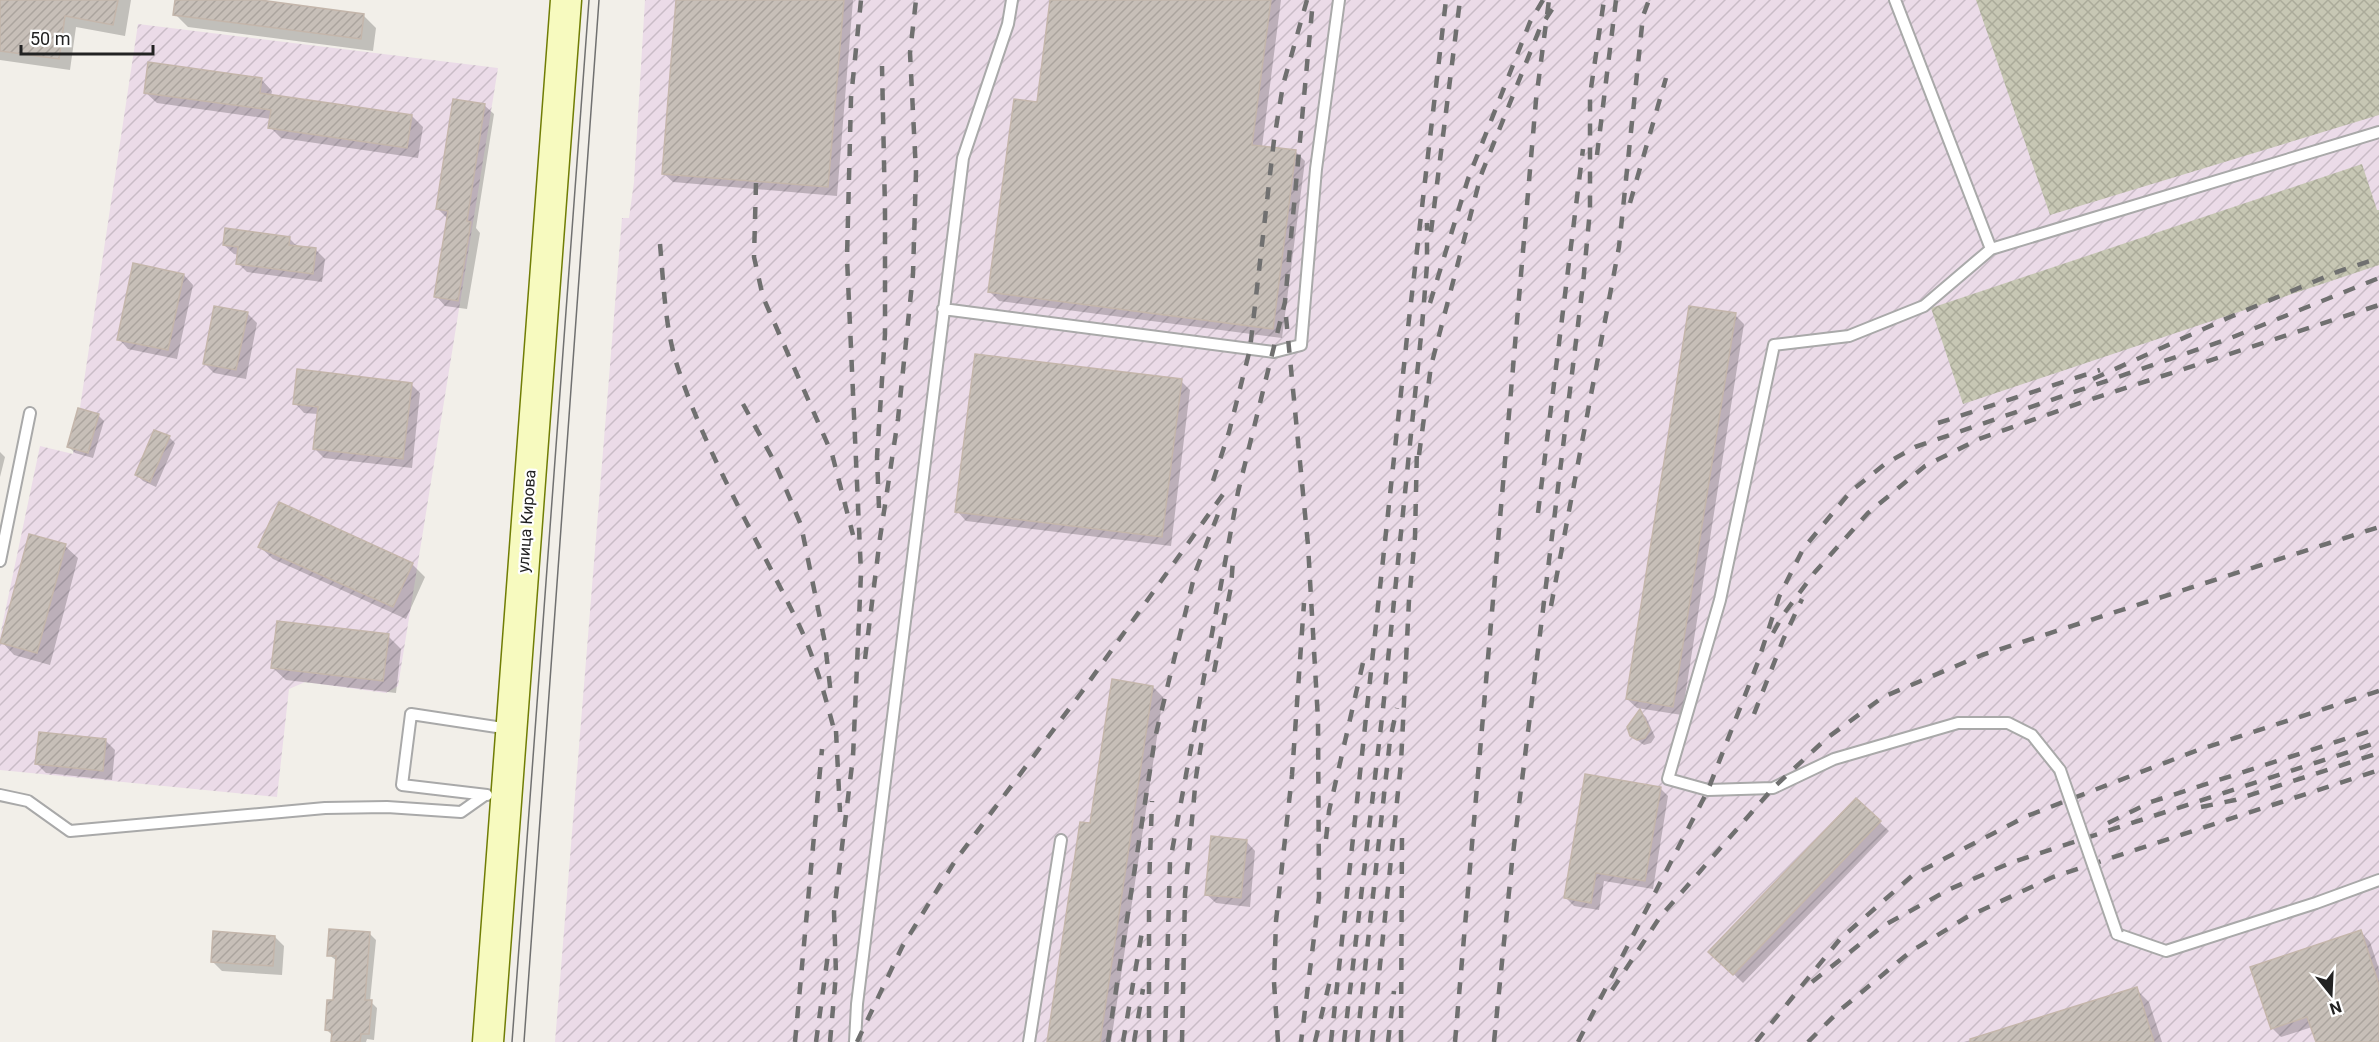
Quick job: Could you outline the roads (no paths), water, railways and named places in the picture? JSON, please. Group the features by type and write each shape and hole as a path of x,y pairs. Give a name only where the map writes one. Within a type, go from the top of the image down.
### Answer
{"main road":[{"name":"улица Кирова","path":"488,1042 495,796 510,729 566,0"}],"lane":[{"path":"855,1042 857,1004 963,158 1008,24 1012,0"},
{"path":"944,309 1274,352 1301,345 1316,169 1339,0"},
{"path":"1895,0 1991,249"},
{"path":"2379,132 1991,249 1924,306 1849,336 1774,345 1720,600 1668,779 1708,790 1773,788 1834,759 1958,723 2008,723 2032,735 2060,770 2117,934 2166,951 2316,903 2379,880"},
{"path":"0,561 30,413"},
{"path":"495,796 402,784 411,714 510,729"},
{"path":"0,795 28,801 70,831 325,808 387,807 461,812 495,796"},
{"path":"1029,1042 1061,840"}],"tram line":[{"path":"512,1042 589,0"},
{"path":"524,1042 599,0"}],"railway":[{"path":"830,1042 836,974 834,912 853,757 861,573 847,258 851,98 861,0"},
{"path":"865,659 898,419 913,274 916,172 910,53 916,0"},
{"path":"1213,481 1229,432 1250,349 1274,140 1283,85 1307,0"},
{"path":"1165,1042 1170,862 1238,492 1285,302 1313,0"},
{"path":"1331,1042 1446,0"},
{"path":"1431,232 1460,0"},
{"path":"1430,303 1468,179 1530,22 1543,0"},
{"path":"1455,1042 1536,100 1549,0"},
{"path":"1419,455 1431,366 1481,175 1540,28 1558,0"},
{"path":"1494,1042 1512,862 1583,284 1590,210 1590,95 1604,0"},
{"path":"1597,155 1616,0"},
{"path":"1551,606 1619,247 1643,16 1649,0"},
{"path":"879,508 877,457 885,334 882,66"},
{"path":"1630,203 1666,78"},
{"path":"1538,513 1583,149"},
{"path":"756,183 754,257 763,297 832,454 853,535"},
{"path":"1344,1042 1383,709 1422,326 1427,265 1427,223"},
{"path":"660,244 668,326 680,374 720,470 811,652 836,737"},
{"path":"2093,379 2230,317 2337,272 2379,258"},
{"path":"1578,1042 1708,790 1758,662 1779,597 1803,549 1851,491 1885,464 1915,447 2228,339 2379,278"},
{"path":"1773,633 1783,615 1815,572 1868,513 1925,466 1979,439 2083,402 2379,305"},
{"path":"1286,317 1308,545 1318,720 1319,897 1301,1042"},
{"path":"1938,423 2100,370"},
{"path":"743,404 774,461 801,525 825,643 831,695"},
{"path":"1372,1042 1401,763 1409,600 1415,537 1417,447"},
{"path":"857,1042 902,947 955,861 1081,693 1229,486"},
{"path":"1108,1042 1155,738 1195,573 1222,504"},
{"path":"1612,990 1660,917 1773,788 1827,738 1883,697 1982,655 2379,527"},
{"path":"1214,672 1231,587 1233,560"},
{"path":"1754,714 1802,599"},
{"path":"1278,1042 1274,982 1276,921 1292,775 1304,603"},
{"path":"1326,839 1329,811 1365,654"},
{"path":"1756,1042 1840,939 1913,875 2027,816 2198,750 2379,691"},
{"path":"1357,1042 1390,740 1397,708"},
{"path":"1182,1042 1185,894 1196,777 1206,713"},
{"path":"2108,823 2151,802 2379,728"},
{"path":"836,731 840,812"},
{"path":"1812,982 1883,926 1950,889 2010,863 2379,742"},
{"path":"795,1042 822,749"},
{"path":"2201,807 2235,800 2379,753"},
{"path":"1808,1042 1839,1011 1910,952 1967,917 2053,877 2379,770"},
{"path":"1149,1042 1149,887 1152,801"},
{"path":"1401,1042 1402,832"},
{"path":"1123,1042 1143,926"},
{"path":"816,1042 829,947"},
{"path":"1315,1042 1332,972"},
{"path":"1134,1042 1143,989"},
{"path":"1388,1042 1394,991"}]}
